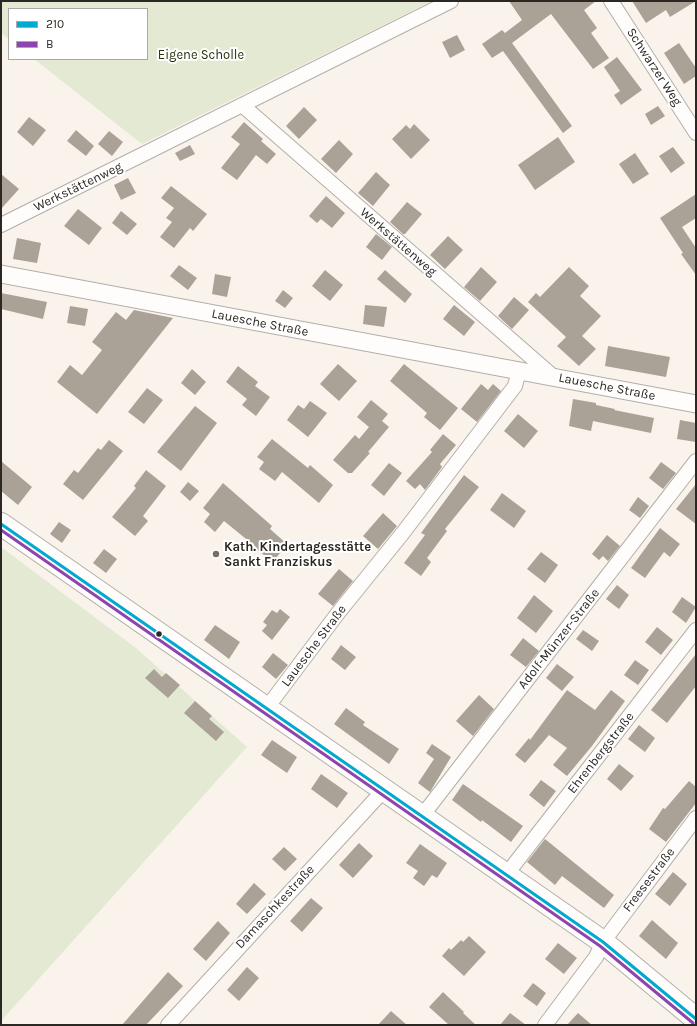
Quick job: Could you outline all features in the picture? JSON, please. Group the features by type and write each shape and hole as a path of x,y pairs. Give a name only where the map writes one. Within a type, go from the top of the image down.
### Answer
{"main road":[{"path":"1,524 603,942 696,1019"}],"street":[{"name":"Werkstättenweg","path":"1,225 451,1"},
{"name":"Schwarzer Weg","path":"611,1 696,133"},
{"name":"Werkstättenweg","path":"242,105 555,378"},
{"name":"Lauesche Straße","path":"1,274 696,404"},
{"name":"Lauesche Straße","path":"266,709 338,613 402,534 511,392 515,386 519,371"},
{"name":"Adolf-Münzer-Straße","path":"422,816 696,462"},
{"name":"Ehrenbergstraße","path":"506,875 696,630"},
{"name":"Damaschkestraße","path":"168,1025 384,790"},
{"name":"Freesestraße","path":"545,1025 596,958 603,942 696,818"}],"green space":[{"name":"Eigene Scholle","path":"1,1 432,1 142,144 35,60 148,60 148,8 8,8 8,38 1,33"},
{"path":"1,547 136,648 247,747 1,1021"}],"building":[{"path":"509,1 596,1 584,10 597,28 591,33 609,58 593,69 551,14 512,43 572,126 563,133 503,51 492,58 482,44 502,30 505,33 522,20"},
{"path":"632,1 696,1 670,17 666,10 646,23"},
{"path":"457,35 465,50 450,58 442,42"},
{"path":"679,43 696,68 696,76 684,84 664,53"},
{"path":"617,57 642,90 621,105 614,95 620,91 604,67"},
{"path":"658,106 665,116 651,125 645,114"},
{"path":"304,107 317,120 299,139 286,126"},
{"path":"29,117 46,130 33,146 17,132"},
{"path":"244,122 263,139 261,141 276,154 267,164 256,155 237,180 221,168 240,144 231,137"},
{"path":"414,124 430,140 411,159 392,139 406,125 410,129"},
{"path":"76,130 94,146 86,156 67,141"},
{"path":"109,131 123,142 112,156 98,144"},
{"path":"558,137 575,162 535,190 518,165"},
{"path":"339,140 353,154 336,173 321,159"},
{"path":"190,145 195,154 180,161 175,153"},
{"path":"673,147 685,163 671,173 659,156"},
{"path":"635,153 649,174 633,184 619,164"},
{"path":"376,172 390,185 373,206 358,193"},
{"path":"1,174 19,189 1,209"},
{"path":"128,178 136,193 121,200 114,185"},
{"path":"171,186 207,214 193,231 190,228 174,248 160,237 172,222 166,218 174,208 161,198"},
{"path":"696,194 696,218 682,227 696,248 696,275 681,254 683,253 660,218"},
{"path":"326,196 345,213 332,228 321,219 317,223 309,216"},
{"path":"407,202 422,214 405,234 403,234 390,222"},
{"path":"78,209 102,228 89,245 64,226"},
{"path":"121,211 137,224 127,235 112,223"},
{"path":"376,234 392,247 382,260 366,247"},
{"path":"448,236 463,250 445,269 430,255"},
{"path":"17,238 41,243 37,263 13,259"},
{"path":"179,265 197,278 188,290 170,276"},
{"path":"481,267 497,282 480,301 464,287"},
{"path":"569,267 589,286 580,296 601,316 582,336 596,349 579,366 557,346 566,337 528,302 536,293 540,297"},
{"path":"325,270 343,285 330,301 312,286"},
{"path":"385,270 412,294 405,303 377,279"},
{"path":"215,274 231,277 227,297 212,294"},
{"path":"283,290 293,298 285,308 275,301"},
{"path":"1,293 47,302 43,319 1,309"},
{"path":"514,297 529,310 512,329 498,316"},
{"path":"365,305 387,307 384,327 363,324"},
{"path":"454,305 475,322 464,336 443,319"},
{"path":"70,306 88,309 85,326 67,323"},
{"path":"134,310 173,318 97,414 57,382 70,365 82,375 102,350 92,342 116,312 126,320"},
{"path":"608,346 670,357 666,377 605,366"},
{"path":"338,364 357,381 339,401 320,384"},
{"path":"404,364 458,408 440,430 424,417 427,413 390,381"},
{"path":"238,366 258,382 255,386 270,397 256,416 242,405 247,399 226,382"},
{"path":"192,369 206,382 195,395 181,383"},
{"path":"481,384 488,390 493,384 501,391 477,422 461,409"},
{"path":"147,388 163,400 144,424 128,412"},
{"path":"573,399 596,403 596,405 615,409 614,410 654,418 651,433 593,421 591,431 569,426"},
{"path":"371,400 388,414 382,421 389,427 368,452 370,453 352,473 348,473 333,460 355,435 359,439 369,427 357,417"},
{"path":"310,401 327,413 308,437 287,420 298,405 304,409"},
{"path":"195,406 217,423 181,471 157,452"},
{"path":"518,414 538,431 524,448 504,431"},
{"path":"680,420 696,423 696,442 677,439"},
{"path":"443,434 456,445 440,464 442,467 425,490 420,484 415,489 406,481 432,452 430,450"},
{"path":"272,439 308,468 310,465 333,485 319,503 282,472 275,481 259,469 264,462 257,457"},
{"path":"109,440 123,451 83,500 63,484 74,470 78,473 98,448 101,450"},
{"path":"1,461 32,487 18,505 1,491"},
{"path":"661,462 676,473 663,489 649,478"},
{"path":"389,463 402,473 384,496 371,485"},
{"path":"146,470 166,486 143,516 148,521 135,536 112,517 136,488 134,486"},
{"path":"464,475 479,487 445,529 447,531 427,558 431,562 421,576 404,563 425,535 421,533"},
{"path":"188,482 199,491 190,501 180,492"},
{"path":"223,483 272,526 270,529 287,544 273,562 224,521 215,532 204,522 210,514 203,508"},
{"path":"696,484 696,524 676,509"},
{"path":"502,493 526,511 514,528 490,510"},
{"path":"638,497 649,506 640,518 629,510"},
{"path":"383,513 397,526 378,549 363,536"},
{"path":"59,522 71,530 62,543 50,534"},
{"path":"660,528 680,544 670,557 664,552 645,578 631,568"},
{"path":"607,535 620,546 608,561 603,556 599,560 592,554"},
{"path":"104,549 117,559 106,573 93,563"},
{"path":"541,552 558,565 545,583 527,569"},
{"path":"339,569 353,581 333,606 318,594"},
{"path":"617,585 629,595 619,609 606,599"},
{"path":"534,595 553,611 536,633 517,618"},
{"path":"682,597 696,607 686,623 672,612"},
{"path":"280,609 290,617 272,640 262,631 267,625 263,622 272,610 277,613"},
{"path":"215,625 240,642 229,659 204,640"},
{"path":"657,627 673,640 661,655 645,642"},
{"path":"583,630 599,641 592,651 576,639"},
{"path":"523,638 539,651 526,667 510,655"},
{"path":"341,645 356,657 345,670 331,659"},
{"path":"273,653 288,665 276,679 262,667"},
{"path":"696,654 696,686 667,723 651,710"},
{"path":"635,660 649,670 638,685 624,675"},
{"path":"557,664 574,677 562,691 546,678"},
{"path":"154,669 162,677 166,673 180,685 168,698 145,678"},
{"path":"567,690 595,710 611,690 625,701 592,746 567,776 553,765 567,748 549,735 525,763 515,755 529,738 530,740"},
{"path":"479,695 494,709 473,736 456,721"},
{"path":"195,701 212,716 209,719 224,732 216,741 184,713"},
{"path":"346,708 365,722 363,725 399,749 389,764 334,724"},
{"path":"639,725 655,738 645,752 628,739"},
{"path":"272,740 297,757 287,773 261,755"},
{"path":"432,744 451,757 430,792 418,783 434,759 426,753"},
{"path":"619,764 634,776 621,791 607,779"},
{"path":"321,774 348,793 337,808 311,789"},
{"path":"541,780 556,791 544,807 529,795"},
{"path":"689,781 696,787 696,803 666,842 649,829 663,808 665,809"},
{"path":"463,784 523,826 511,842 452,800"},
{"path":"545,839 614,895 604,908 562,876 555,885 527,862"},
{"path":"359,843 373,856 353,878 339,865"},
{"path":"420,844 447,863 437,878 432,875 424,886 413,878 418,871 406,863"},
{"path":"284,847 297,859 285,871 272,859"},
{"path":"673,872 687,884 670,906 655,894"},
{"path":"254,883 266,894 247,914 236,904"},
{"path":"311,898 323,908 302,932 290,921"},
{"path":"652,920 678,943 666,959 639,936"},
{"path":"218,921 230,933 206,961 193,949"},
{"path":"469,936 486,952 464,976 442,956 449,948 451,950 461,940 463,942"},
{"path":"558,943 577,958 564,974 545,959"},
{"path":"247,967 259,978 239,1001 227,990"},
{"path":"168,972 183,986 146,1025 122,1025"},
{"path":"533,983 546,993 537,1006 523,996"},
{"path":"443,992 476,1025 449,1025 429,1007"},
{"path":"391,1011 407,1025 378,1025"},
{"path":"510,1013 526,1025 500,1025"},
{"path":"578,1013 592,1025 567,1025"}],"transit line":[{"name":"210","path":"1,524 603,942 696,1019"},
{"name":"B","path":"1,530 600,946 693,1023"}],"place":[{"name":"Kath. Kindertagesstätte Sankt Franziskus","path":"216,554"}]}
